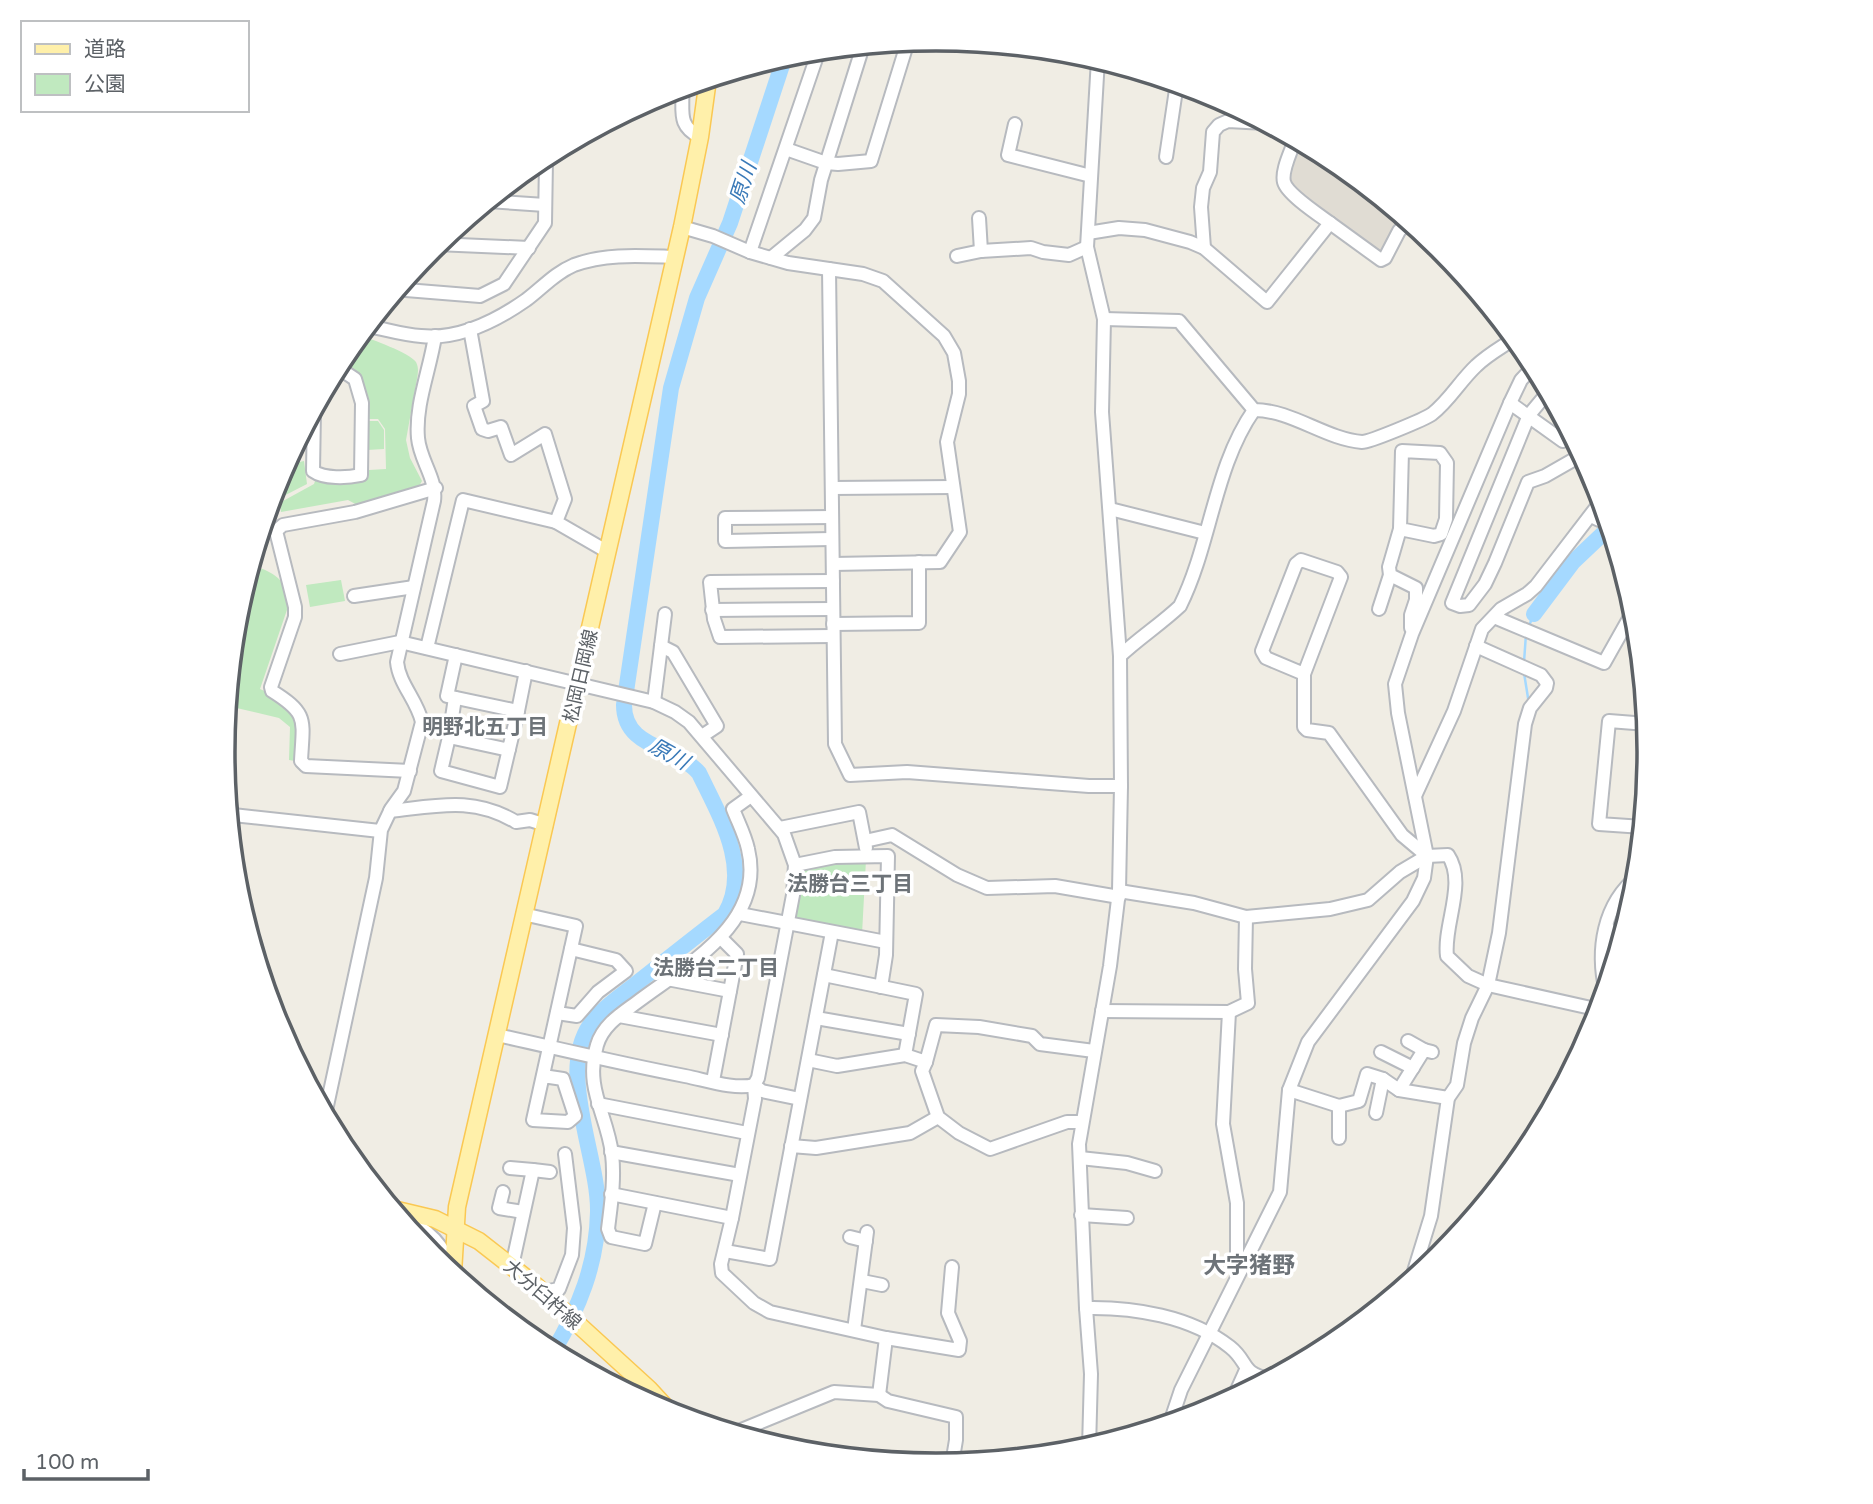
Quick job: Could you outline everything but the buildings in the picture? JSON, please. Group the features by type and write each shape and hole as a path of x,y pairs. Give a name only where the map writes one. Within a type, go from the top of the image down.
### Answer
{"main road":[{"name":"松岡日岡線","path":"453,1259 454,1227 523,914 546,825 682,227 707,90"},
{"name":"大分臼杵線","path":"408,1213 435,1219 479,1241 543,1292 653,1393"}],"street":[{"path":"786,149 826,163 871,161 905,52"},
{"path":"771,258 806,230 814,218 826,163 860,55"},
{"path":"750,252 815,62"},
{"path":"1089,1436 1091,1374 1080,1157 1082,1122 1119,894 1121,786 1120,656 1102,412 1104,319 1087,247 1097,70"},
{"path":"1166,157 1176,93"},
{"path":"682,99 683,124 688,131 700,137"},
{"path":"1204,248 1201,206 1203,188 1210,172 1213,132 1228,121 1245,122"},
{"path":"1015,124 1008,155 1091,176"},
{"path":"1292,148 1285,173 1285,185 1330,223 1381,260 1385,258 1402,228"},
{"path":"409,290 480,296 505,284 545,223 545,170"},
{"path":"503,202 545,205"},
{"path":"979,218 981,251"},
{"path":"1088,233 1119,228 1145,230 1204,248 1267,302 1330,223"},
{"path":"682,227 771,258 863,274 883,281 927,319 951,346 959,381 959,394 947,442 960,532 940,562 832,564"},
{"path":"453,245 530,248"},
{"path":"957,256 981,251 1031,248 1069,255 1087,247"},
{"path":"378,328 421,337 470,329 501,318 553,276 574,265 609,257 675,257"},
{"path":"829,269 835,744 850,775 906,772 1121,786"},
{"path":"1104,319 1180,320 1254,410 1286,416 1314,429 1362,442 1375,441 1409,423 1430,416 1476,366 1507,344"},
{"path":"470,329 484,401 474,407 481,428 488,431 501,427 511,455 545,434 565,499 556,522"},
{"path":"328,1101 376,878 380,831 404,791 422,722 420,713 398,673 397,662 436,488 421,453 417,430 435,336"},
{"path":"314,431 313,471 319,475 360,475 362,403 355,379 346,373"},
{"path":"1174,1412 1181,1390 1280,1192 1289,1090 1308,1042 1413,901 1424,878 1427,856 1398,713 1395,684 1412,634 1510,403 1527,373"},
{"path":"1543,399 1529,415 1452,603 1460,607 1469,605 1485,584 1528,482 1545,476 1573,460"},
{"path":"1510,403 1560,432"},
{"path":"1120,656 1137,639 1164,621 1180,606 1233,449 1254,410"},
{"path":"1379,609 1401,529 1402,450 1440,453 1447,463 1446,519 1441,534 1434,537 1401,529"},
{"path":"832,488 953,487"},
{"path":"410,771 306,766 301,761 302,717 293,704 272,691 271,687 295,617 295,607 276,531 283,525 355,512 436,488"},
{"path":"427,648 463,500 556,522 608,552"},
{"path":"1110,509 1205,533"},
{"path":"1415,796 1450,722 1482,629 1536,586 1595,511"},
{"path":"1591,516 1598,519"},
{"path":"832,517 725,519 725,541 832,539"},
{"path":"1304,674 1266,658 1262,651 1296,564 1301,560 1337,572 1341,577 1304,674 1304,727 1307,730 1329,733 1402,835 1427,856"},
{"path":"833,581 710,582 712,610 720,637 919,623 919,562"},
{"path":"1390,575 1416,588 1416,600 1411,615 1412,634"},
{"path":"354,596 414,587"},
{"path":"712,610 833,609"},
{"path":"654,702 665,614"},
{"path":"1494,617 1604,663 1626,625"},
{"path":"340,654 400,642 456,654 654,702 682,717 702,736 779,828 790,846 795,865 788,923 758,1079 754,1085 755,1099 721,1264 722,1273 754,1303 770,1312 887,1338 959,1350 960,1341 948,1313 952,1267"},
{"path":"661,646 673,652 717,726 702,736"},
{"path":"1418,1261 1431,1216 1448,1098 1457,1085 1464,1043 1472,1018 1488,985 1499,933 1525,724 1530,708 1547,683 1541,675 1476,646"},
{"path":"456,654 447,696 518,711"},
{"path":"455,698 441,771 500,787 526,671"},
{"path":"1634,826 1599,824 1609,721 1637,723"},
{"path":"449,737 509,750"},
{"path":"655,1203 645,1244 611,1237 608,1229 611,1152 592,1082 590,1057 602,1034 619,1016 722,937 740,914 751,877 749,851 733,809 751,796"},
{"path":"390,811 466,804 498,811 516,822 530,820 546,825"},
{"path":"779,828 859,811 868,857"},
{"path":"239,816 380,831"},
{"path":"865,841 892,835 957,875 988,888 1055,886 1194,903 1245,917 1330,909 1358,903 1375,895 1400,872 1427,856 1448,855 1453,861 1454,897 1447,956 1468,976 1488,985 1589,1008"},
{"path":"795,865 835,857 888,856 887,955 881,987"},
{"path":"1602,974 1607,925 1613,903 1624,889"},
{"path":"523,914 576,926 543,1076"},
{"path":"740,914 886,942"},
{"path":"1102,1011 1229,1012 1248,1003 1245,917"},
{"path":"1607,925 1612,940"},
{"path":"725,1251 770,1259 832,932"},
{"path":"713,1081 737,954 722,937"},
{"path":"557,1013 577,1016 598,992 626,971 616,960 571,949"},
{"path":"824,975 916,994 905,1055"},
{"path":"667,979 730,991"},
{"path":"1229,1012 1223,1124 1237,1203 1237,1279"},
{"path":"619,1016 722,1035"},
{"path":"816,1018 909,1034"},
{"path":"1082,1122 1067,1122 990,1149 959,1133 938,1117 922,1071 936,1025 979,1027 1032,1036 1040,1044 1094,1051"},
{"path":"497,1035 590,1057 713,1081 745,1087 754,1085 762,1091 800,1099"},
{"path":"1399,1090 1428,1051 1408,1041"},
{"path":"1381,1052 1413,1068"},
{"path":"808,1060 837,1066 905,1055 926,1062"},
{"path":"1289,1090 1339,1106 1359,1101 1367,1074 1383,1079 1399,1090 1448,1098"},
{"path":"1376,1113 1383,1079"},
{"path":"598,1104 747,1133"},
{"path":"1339,1106 1339,1138"},
{"path":"791,1146 816,1148 910,1133 938,1117"},
{"path":"611,1152 740,1175"},
{"path":"543,1292 558,1289 572,1255 574,1228 565,1154"},
{"path":"1080,1157 1127,1163 1155,1171"},
{"path":"510,1168 550,1172"},
{"path":"512,1266 533,1170"},
{"path":"503,1192 499,1208 523,1212"},
{"path":"611,1194 732,1218"},
{"path":"1081,1215 1127,1218"},
{"path":"422,1228 437,1244"},
{"path":"850,1237 867,1236 854,1330"},
{"path":"862,1281 882,1285"},
{"path":"1086,1308 1119,1307 1156,1313 1210,1334 1231,1348 1244,1362 1247,1370 1255,1376"},
{"path":"878,1395 887,1338"},
{"path":"1240,1384 1247,1370"},
{"path":"748,1427 834,1392 878,1395 888,1401 956,1417 954,1453"}],"shaded area":[{"path":"1297,151 1326,169 1401,227 1383,257 1292,189 1290,183"}],"green space":[{"path":"370,339 399,351 417,364 418,375 406,440 410,458 422,481 418,488 359,506 348,500 281,512 283,501 314,484 316,478 351,481 368,479 369,470 386,469 385,429 378,419 367,419 367,403 346,373"},
{"path":"367,421 378,421 384,430 384,449 367,450"},
{"path":"304,461 307,484 284,496 289,484 299,462"},
{"path":"260,568 281,581 290,601 260,689 269,693 268,697 290,706 299,726 295,761 289,760 290,727 279,718 237,708 241,660"},
{"path":"341,580 345,601 310,607 306,585"},
{"path":"866,860 862,934 798,922 795,916 801,871 823,862"}],"waterway":[{"name":"原川","path":"558,1342 585,1285 597,1231 597,1190 578,1091 577,1067 581,1045 590,1025 600,1013 725,914 732,896 735,878 730,842 699,773 689,764 642,739 632,730 626,719 624,705 671,388 697,298 730,223 781,69"},
{"path":"1534,614 1573,562 1603,534"},
{"path":"1528,628 1534,614"},
{"path":"1524,662 1526,634"},
{"path":"1524,673 1529,704"}],"district":[{"name":"明野北五丁目","path":"485,727"},
{"name":"法勝台三丁目","path":"850,884"},
{"name":"法勝台二丁目","path":"716,968"},
{"name":"大字猪野","path":"1249,1265"}]}
